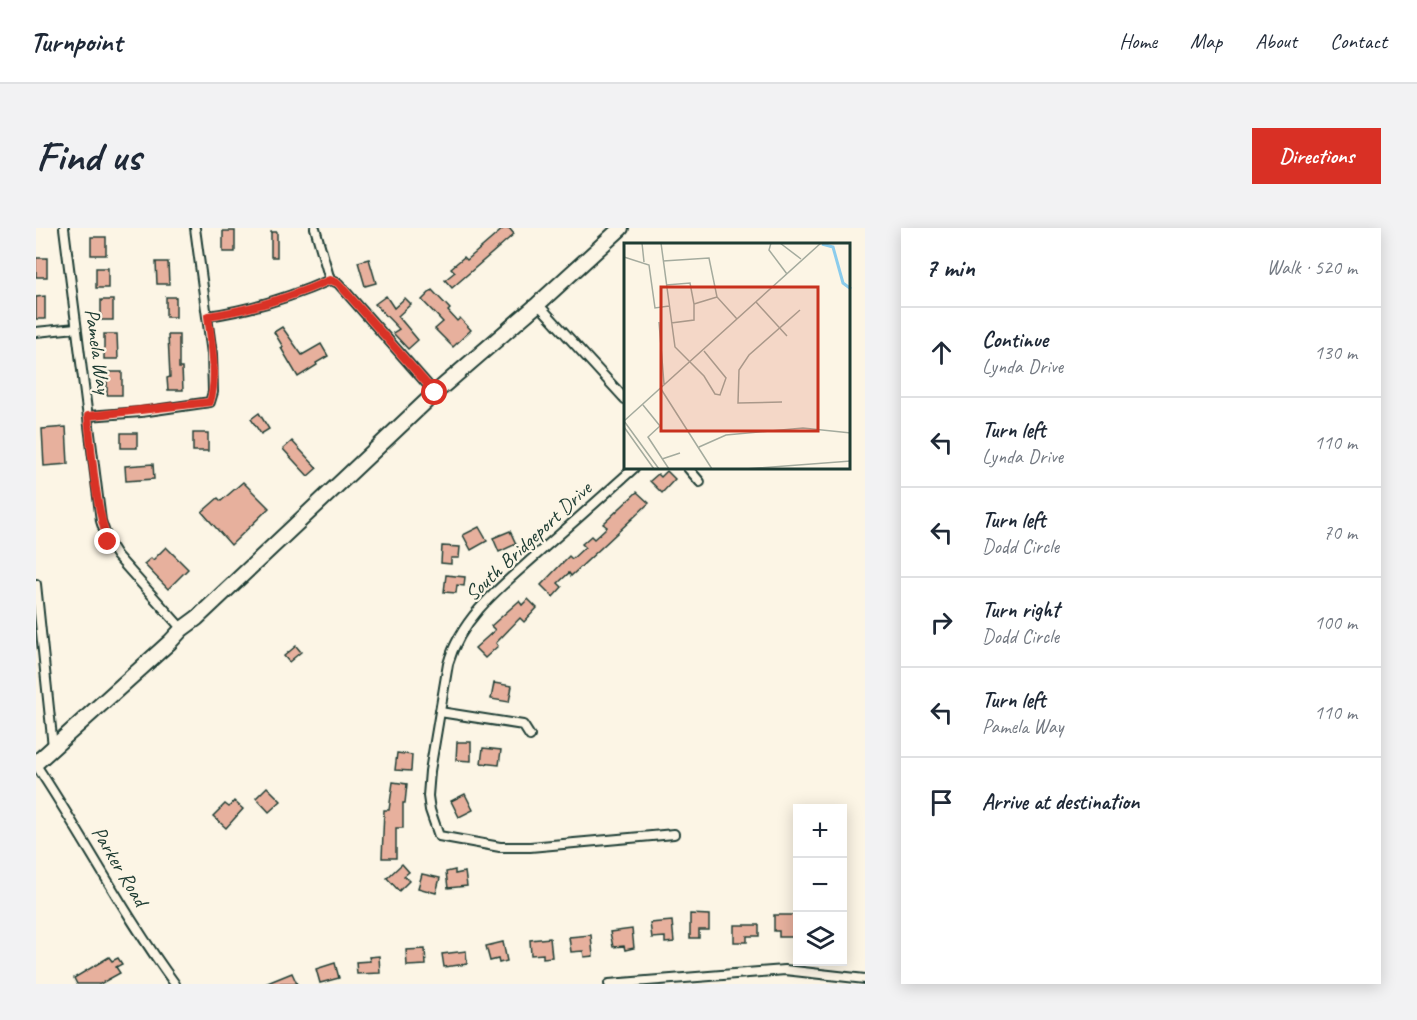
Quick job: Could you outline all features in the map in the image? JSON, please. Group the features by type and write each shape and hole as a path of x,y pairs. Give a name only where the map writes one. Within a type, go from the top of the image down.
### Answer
{"highway":[{"path":"36,764 171,642 182,629 197,618 435,393 621,228"}],"street":[{"name":"Pamela Way","path":"64,228 101,521 108,542 129,570 182,629"},
{"path":"88,416 210,402 213,392 212,354 195,228"},
{"path":"315,228 330,280"},
{"path":"208,316 242,311 330,280 338,283 435,393"},
{"path":"538,304 624,398"},
{"path":"36,332 76,328"},
{"name":"South Bridgeport Drive","path":"632,470 500,586 465,625 452,651 440,712 428,796 439,836 500,847 530,847 674,834"},
{"path":"690,470 700,482"},
{"path":"36,584 53,747"},
{"path":"440,712 523,725 530,736"},
{"name":"Parker Road","path":"36,764 135,927 175,984"},
{"path":"609,984 785,970 865,979"}],"building":[{"path":"504,228 509,228 514,234 452,288 445,280 455,272 451,268 464,257 467,260"},
{"path":"223,231 235,231 235,252 223,252"},
{"path":"271,232 277,232 277,257 271,257"},
{"path":"91,237 106,237 106,255 91,255"},
{"path":"36,258 47,258 47,277 36,277"},
{"path":"369,259 376,283 365,286 358,262"},
{"path":"156,262 168,262 169,284 157,284"},
{"path":"96,268 108,268 108,288 96,288"},
{"path":"432,290 450,309 448,311 457,321 460,318 471,330 453,347 435,329 443,322 422,300"},
{"path":"45,296 45,319 36,319 36,297"},
{"path":"386,296 394,308 405,298 411,304 398,316 418,340 408,349 393,333 399,329 375,304"},
{"path":"166,297 176,297 176,317 166,317"},
{"path":"101,300 113,300 113,320 101,320"},
{"path":"282,327 302,355 321,344 328,356 298,377 274,332"},
{"path":"104,334 117,334 118,359 104,359"},
{"path":"168,335 179,335 179,368 182,368 183,390 168,390 167,378 170,377"},
{"path":"107,372 122,372 122,395 107,395"},
{"path":"259,413 269,429 261,434 251,419"},
{"path":"66,427 68,464 44,466 42,429"},
{"path":"121,433 137,433 137,448 121,448"},
{"path":"193,433 208,433 208,451 193,451"},
{"path":"292,441 317,468 308,476 283,449"},
{"path":"153,464 154,479 126,481 125,466"},
{"path":"667,471 675,479 662,493 650,481 658,474 661,477"},
{"path":"243,482 269,508 231,545 202,512 218,498 221,501"},
{"path":"637,492 649,503 571,576 569,573 558,583 562,587 553,597 541,585 569,556 572,559 585,547 582,544 591,536 594,539 607,527 603,524"},
{"path":"479,527 487,541 471,550 463,535"},
{"path":"510,531 516,544 499,552 493,538"},
{"path":"442,546 460,547 459,558 451,558 451,564 441,563"},
{"path":"166,547 188,569 168,589 144,564 151,558 153,560"},
{"path":"446,575 465,577 464,586 457,585 456,593 444,592"},
{"path":"528,599 537,608 524,622 520,618 496,643 498,646 485,658 475,648 495,630 491,626 519,601 522,605"},
{"path":"296,646 301,652 289,662 284,656"},
{"path":"494,683 512,686 509,702 491,699"},
{"path":"457,742 471,742 471,761 456,760"},
{"path":"483,748 501,750 499,765 481,763"},
{"path":"397,753 412,755 411,771 395,770"},
{"path":"393,782 407,784 405,803 403,803 403,828 396,828 396,858 382,858 384,810 389,810"},
{"path":"267,787 281,801 269,812 256,798"},
{"path":"465,794 473,810 459,817 451,801"},
{"path":"234,801 243,809 226,828 213,816 225,804 229,807"},
{"path":"402,864 409,872 404,876 409,881 399,891 387,878"},
{"path":"455,870 455,874 465,872 467,886 448,888 446,872"},
{"path":"422,874 440,878 436,893 418,888"},
{"path":"690,914 709,915 709,930 699,930 699,938 690,938"},
{"path":"774,915 793,915 793,937 779,937 779,931 774,931"},
{"path":"672,921 674,942 665,943 665,937 652,938 650,923"},
{"path":"734,925 759,925 759,936 747,936 747,942 734,942"},
{"path":"632,929 634,948 625,950 624,946 613,947 610,932"},
{"path":"591,935 593,956 584,957 583,951 571,952 569,937"},
{"path":"550,938 552,957 543,958 543,954 531,955 530,940"},
{"path":"503,942 507,961 499,963 498,959 490,961 486,946"},
{"path":"425,949 426,965 407,966 406,950"},
{"path":"466,951 467,964 444,967 442,954"},
{"path":"379,956 380,973 357,974 356,962 370,961 369,957"},
{"path":"109,957 112,961 118,958 122,964 116,967 120,973 100,984 77,984 74,978"},
{"path":"335,963 339,978 320,983 316,969"},
{"path":"292,973 297,984 265,984"}],"route":[{"path":"108,542 101,521 96,491 88,416 141,412 210,402 213,392 208,316 242,311 330,280 338,283 435,393"}]}
